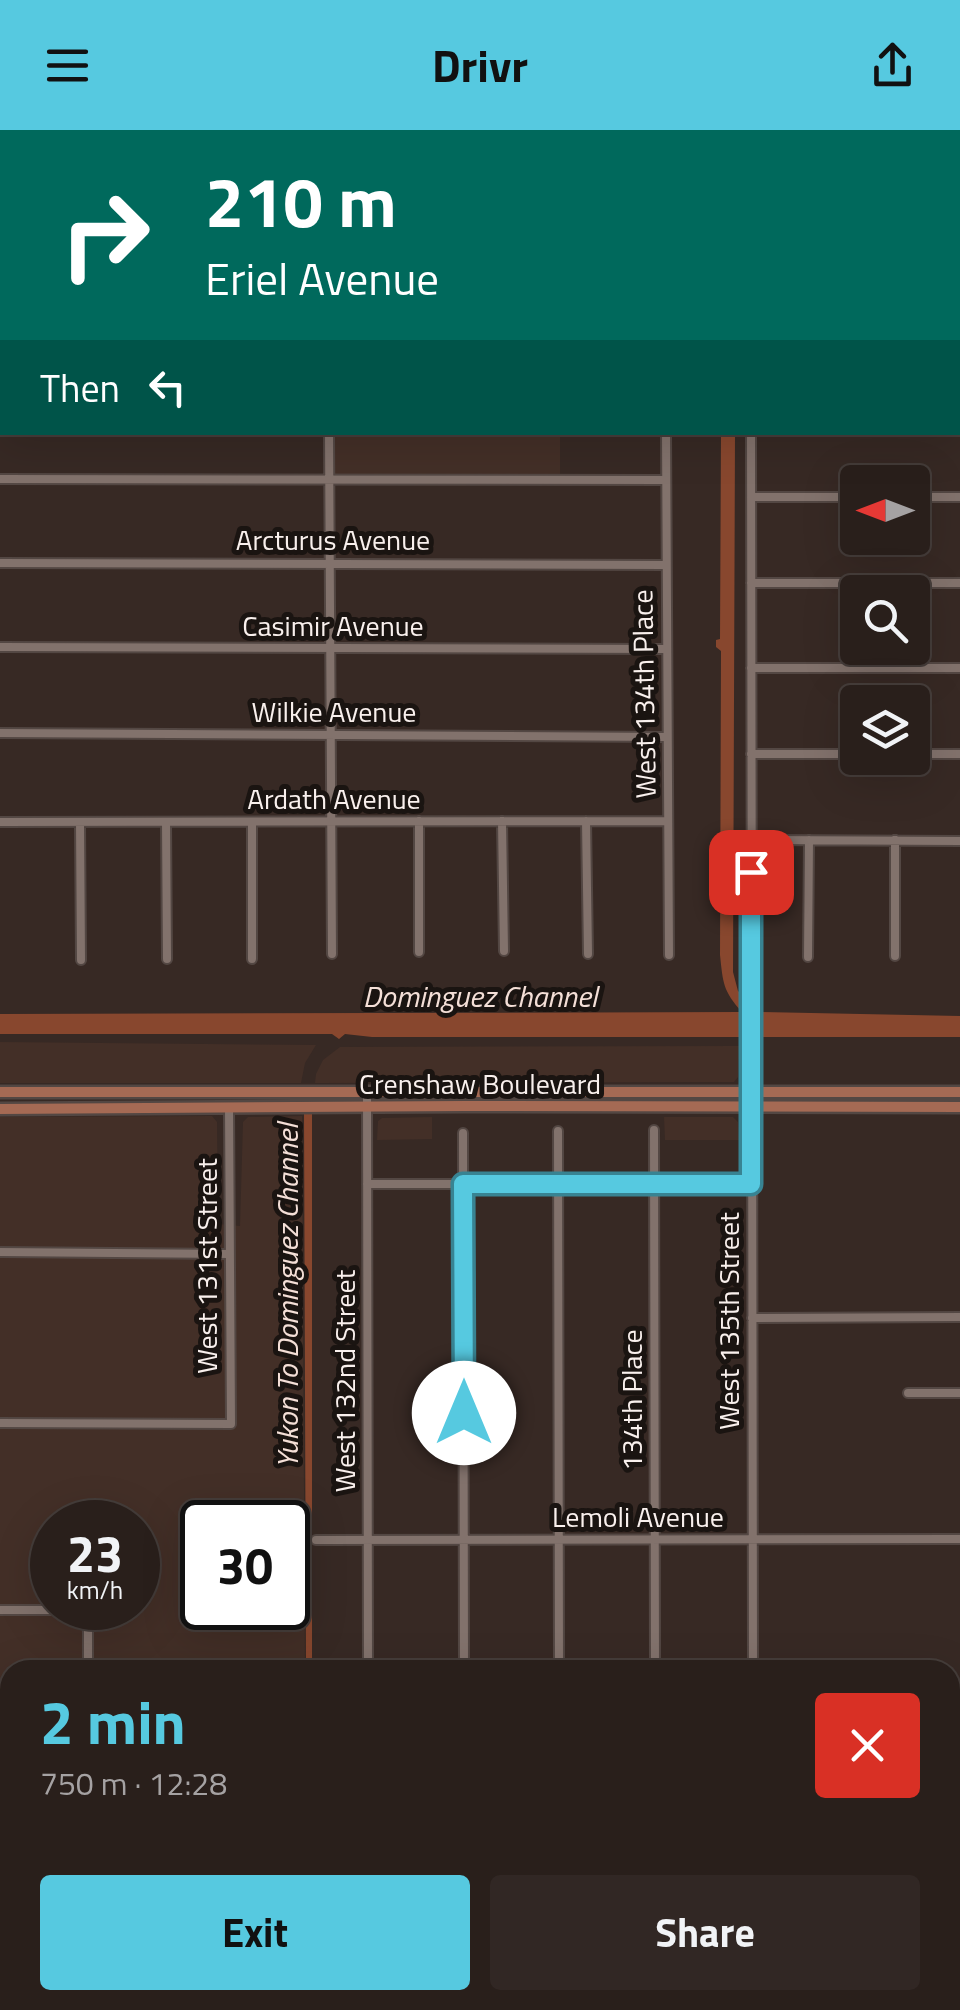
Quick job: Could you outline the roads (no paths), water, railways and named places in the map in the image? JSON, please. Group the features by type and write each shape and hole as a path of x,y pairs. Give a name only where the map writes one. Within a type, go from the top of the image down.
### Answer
{"main road":[{"name":"Crenshaw Boulevard","path":"0,1092 960,1092"},
{"path":"865,1092 865,1107"},
{"path":"230,1093 230,1108"},
{"name":"Crenshaw Boulevard","path":"0,1109 960,1107"}],"street":[{"path":"329,435 332,954"},
{"name":"West 134th Place","path":"666,435 669,954"},
{"name":"West 135th Street","path":"751,435 753,1660"},
{"path":"0,479 666,480"},
{"path":"751,498 840,498"},
{"path":"930,498 960,498"},
{"name":"Arcturus Avenue","path":"0,563 665,565"},
{"path":"751,583 960,583"},
{"name":"Casimir Avenue","path":"0,647 666,650"},
{"path":"751,668 960,668"},
{"name":"Wilkie Avenue","path":"0,733 667,737"},
{"path":"750,754 840,754"},
{"path":"930,754 960,754"},
{"path":"586,821 588,954"},
{"name":"Ardath Avenue","path":"0,822 667,821"},
{"path":"80,822 81,960"},
{"path":"166,822 167,958"},
{"path":"252,822 252,959"},
{"path":"419,822 419,952"},
{"path":"502,822 504,951"},
{"path":"751,840 960,841"},
{"path":"808,957 809,840"},
{"path":"894,956 895,840"},
{"name":"West 132nd Street","path":"366,1092 368,1660"},
{"name":"West 131st Street","path":"0,1423 231,1424 230,1108"},
{"name":"134th Place","path":"654,1130 656,1660"},
{"path":"558,1131 560,1660"},
{"path":"463,1133 464,1660"},
{"path":"367,1184 751,1184"},
{"path":"0,1252 229,1254"},
{"path":"752,1318 960,1318"},
{"path":"908,1393 960,1393"},
{"name":"Lemoli Avenue","path":"316,1540 960,1539"},
{"path":"0,1610 88,1610 88,1660"}],"water label":[{"name":"Dominguez Channel","path":"480,997"},
{"name":"Yukon To Dominguez Channel","path":"288,1296"}]}
